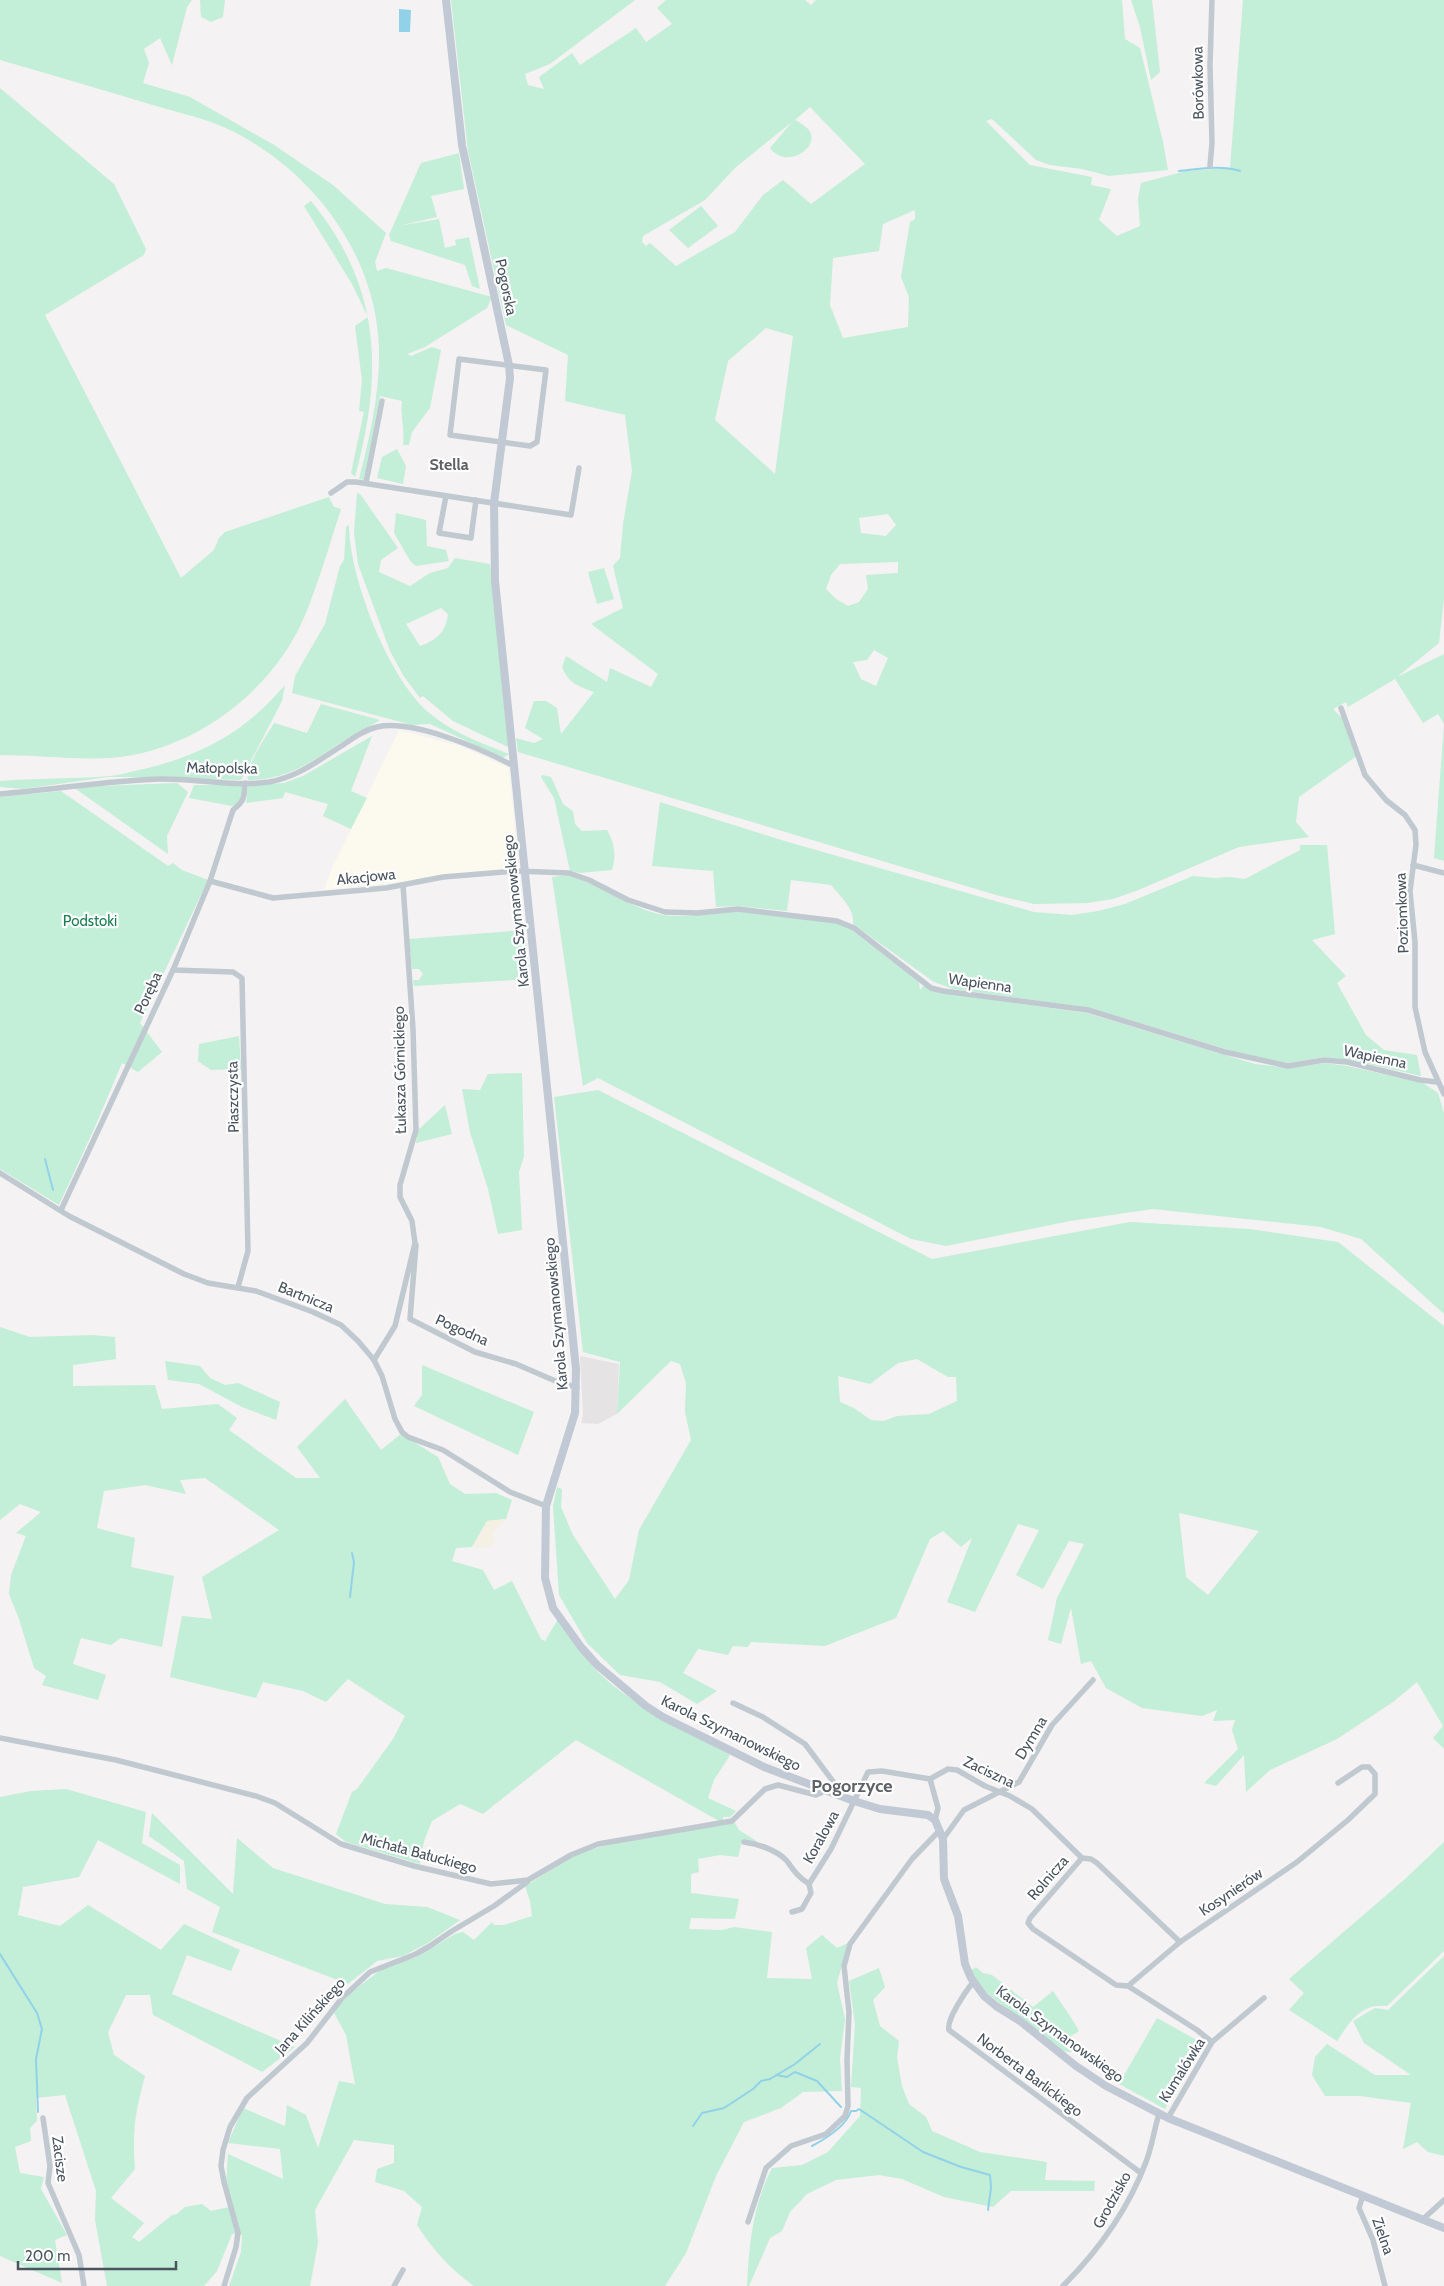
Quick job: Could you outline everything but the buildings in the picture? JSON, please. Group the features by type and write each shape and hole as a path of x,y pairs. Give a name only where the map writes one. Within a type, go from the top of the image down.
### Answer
{"street":[{"name":"Pogorska","path":"446,0 462,145 509,365 510,378 494,503 495,582"},
{"name":"Borówkowa","path":"1210,166 1212,143 1210,66 1212,0"},
{"path":"459,359 509,365 546,370 537,442 530,446 450,435 459,359"},
{"path":"366,483 382,401"},
{"path":"331,493 347,482 366,483 571,515 579,468"},
{"path":"446,496 439,533 470,538 476,500"},
{"name":"Karola Szymanowskiego","path":"495,582 577,1387 572,1424 552,1481 546,1506 545,1578 553,1608 581,1647 597,1665 646,1706 663,1717 764,1767 822,1790 880,1809 928,1815 935,1820 943,1839 944,1879 958,1916 965,1964 973,1982 996,2006 1020,2022 1076,2066 1108,2088 1168,2118 1444,2228"},
{"name":"Poziomkowa","path":"1341,708 1358,762 1374,788 1411,822 1416,836 1410,892 1416,942 1415,1007 1423,1045 1437,1082"},
{"name":"Małopolska","path":"0,794 110,781 164,779 245,783 285,778 302,772 362,733 377,727 390,726 439,734 514,764"},
{"name":"Poręba","path":"61,1210 173,970 210,881 233,810 240,805 243,799 245,783"},
{"path":"1412,865 1444,873"},
{"name":"Akacjowa","path":"210,881 273,898 403,886 442,877 526,872"},
{"name":"Wapienna","path":"526,872 569,873 589,880 628,900 665,912 697,913 738,908 837,921 854,928 931,988 943,991 1088,1010 1226,1052 1288,1066 1324,1060 1347,1062 1420,1080 1437,1082"},
{"name":"Łukasza Górnickiego","path":"374,1360 395,1326 415,1243 412,1222 400,1197 400,1185 416,1130 413,1029 403,886"},
{"name":"Piaszczysta","path":"173,970 233,972 242,978 248,1251 238,1287"},
{"path":"1437,1082 1444,1094"},
{"name":"Bartnicza","path":"0,1173 69,1216 198,1279 208,1283 238,1287 288,1302 340,1325 358,1341 374,1360 382,1376 395,1419 402,1432 408,1437 443,1450 510,1492 546,1506"},
{"name":"Pogodna","path":"415,1243 417,1249 410,1319 476,1352 516,1364 560,1383 577,1387"},
{"name":"Dymna","path":"943,1839 964,1810 1011,1787 1024,1776 1032,1757 1052,1725 1092,1680"},
{"path":"733,1703 763,1717 805,1744 838,1788 838,1795"},
{"name":"Michała Bałuckiego","path":"0,1738 116,1760 256,1796 275,1803 341,1844 396,1861 480,1882 503,1883 528,1880 571,1854 598,1844 732,1821 765,1789 773,1786 778,1785 816,1795 821,1793 822,1790"},
{"name":"Kosynierów","path":"1128,1986 1180,1942 1297,1862 1348,1820 1375,1794 1375,1774 1369,1767 1362,1767 1338,1783"},
{"name":"Zaciszna","path":"930,1780 948,1768 957,1770 1010,1796 1032,1809 1082,1858"},
{"path":"854,1801 868,1772 882,1771 930,1780 938,1808 935,1820"},
{"name":"Koralowa","path":"809,1884 832,1849 854,1801"},
{"path":"748,2222 766,2168 791,2146 826,2134 845,2116 848,2106 847,2060 850,2028 844,1966 846,1955 854,1939 912,1859 940,1830"},
{"name":"Koralowa","path":"744,1842 757,1844 779,1854 796,1875 809,1884 811,1893 802,1909 792,1912"},
{"name":"Rolnicza","path":"1128,1986 1116,1985 1033,1929 1028,1923 1030,1918 1082,1858 1090,1859 1097,1863 1180,1942"},
{"name":"Jana Kilińskiego","path":"224,2286 236,2247 238,2233 222,2166 223,2150 230,2128 247,2098 257,2086 307,2043 342,1998 362,1979 382,1966 416,1954 430,1946 452,1930 494,1906 528,1880"},
{"name":"Norberta Barlickiego","path":"973,1982 951,2017 948,2025 949,2030 1141,2173"},
{"path":"1128,1986 1212,2042"},
{"name":"Kumalówka","path":"1168,2118 1212,2042 1264,1998"},
{"name":"Grodzisko","path":"1063,2286 1104,2240 1119,2217 1141,2173 1159,2114"},
{"name":"Zacisze","path":"43,2118 50,2166 48,2182 79,2255 84,2286"},
{"name":"Zielna","path":"1362,2195 1359,2208 1373,2240 1385,2286"},
{"path":"1422,2220 1444,2200"},
{"path":"394,2286 403,2270"}],"shaded area":[{"path":"399,730 460,746 509,768 519,870 324,890 332,868"},
{"path":"580,1356 619,1364 617,1414 598,1424 581,1423 583,1415"}],"green space":[{"path":"0,0 192,0 187,7 172,65 160,38 144,49 149,63 143,83 190,97 274,145 333,185 386,233 375,262 377,271 386,268 492,297 487,308 425,347 407,354 411,356 432,347 441,350 430,408 412,432 409,445 403,445 402,401 380,396 364,480 359,479 370,431 378,381 379,348 375,313 366,279 352,248 334,218 311,191 286,167 258,146 219,125 0,60"},
{"path":"200,0 225,0 223,17 211,22 201,17"},
{"path":"451,0 635,0 550,64 525,74 528,85 544,89 539,77 572,53 580,65 636,28 646,42 672,24 657,8 666,0 805,0 811,5 816,0 1122,0 1125,39 1140,48 1168,170 1109,176 1082,169 1050,165 1036,160 992,119 986,121 1030,165 1092,177 1091,185 1111,189 1099,220 1117,236 1140,226 1138,199 1141,183 1186,171 1230,168 1243,0 1444,0 1444,598 1439,643 1397,677 1444,654 1444,724 1438,714 1423,723 1395,679 1348,707 1346,702 1333,709 1342,718 1353,749 1358,755 1299,797 1296,822 1309,837 1239,847 1136,891 1113,899 1087,903 1034,904 996,895 518,752 516,738 534,743 543,739 525,728 534,701 546,701 557,708 561,734 594,692 571,681 562,667 566,656 607,682 610,668 651,687 658,674 591,624 623,608 613,566 620,558 623,524 632,471 625,415 565,401 568,355 506,325 468,151","holes":["810,107 865,164 811,204 783,180 763,195 735,232 676,266 650,243 646,246 642,242 643,236 705,200 736,167 792,122 770,148 777,154 785,157 801,154 811,142 811,136 808,129 795,120","915,210 915,219 910,222 901,277 909,297 908,327 843,338 830,305 833,258 879,251 883,224","766,328 793,336 775,474 715,420 728,361","888,514 896,525 886,536 861,533 859,518","898,562 898,573 866,575 868,589 859,602 848,606 836,599 826,589 831,575 840,564","874,650 888,658 876,686 861,679 853,662 867,660"]},
{"path":"1131,0 1152,0 1160,72 1151,80 1140,27"},
{"path":"0,88 114,184 146,249 144,255 45,315 181,578 214,550 219,538 225,532 329,497 334,507 341,509 303,620 289,647 270,672 249,695 198,731 170,744 140,753 110,758 0,755"},
{"path":"459,153 464,189 431,196 437,217 398,226 439,219 445,248 456,245 455,240 469,237 480,289 472,286 465,265 391,241 389,235 421,163"},
{"path":"311,201 334,234 352,266 364,299 366,314 352,284 304,206"},
{"path":"701,206 718,226 688,248 669,230"},
{"path":"367,318 372,367 370,402 355,477 351,473 364,412 359,411 362,380 355,326"},
{"path":"397,449 406,466 403,484 377,478 382,457"},
{"path":"357,493 360,494 398,548 381,560 379,572 410,586 430,573 448,568 455,558 490,564 510,748 453,721 423,696 420,698 403,675 390,651 358,564 354,533","holes":["441,608 448,614 445,626 440,634 420,646 406,624"]},
{"path":"396,513 426,520 427,546 446,550 449,561 416,566 411,562 394,533"},
{"path":"349,525 351,547 363,598 385,651 413,696 428,712 446,725 488,746 509,754 503,758 430,724 412,725 292,693 295,676 325,624 340,566 344,560 346,527"},
{"path":"604,568 614,599 597,604 588,572"},
{"path":"285,685 282,701 241,780 108,777 23,789 0,787 0,781 114,775 144,769 185,756 222,739 239,728 255,716"},
{"path":"321,704 380,720 292,771 279,776 248,780 249,768 274,723 307,733"},
{"path":"1444,724 1444,861 1434,858"},
{"path":"372,736 351,791 367,798 351,829 323,816 328,804 285,792 283,798 246,803 248,786 284,783 303,776"},
{"path":"542,775 551,777 563,804 573,811 575,824 582,831 607,830 614,849 612,870 580,873 570,871 554,798 541,777"},
{"path":"177,783 188,792 167,836 168,854 73,787"},
{"path":"194,785 240,785 243,787 241,801 232,806 189,798"},
{"name":"Podstoki","path":"61,791 168,866 173,863 182,870 208,880 140,1023 162,1052 138,1072 122,1063 59,1205 0,1169 0,797"},
{"path":"660,802 788,842 1034,912 1072,915 1125,904 1193,876 1245,879 1300,850 1300,845 1327,845 1335,934 1312,940 1346,976 1337,983 1366,1035 1384,1050 1417,1055 1421,1076 1351,1060 1323,1057 1289,1063 1256,1058 1090,1008 953,989 934,982 853,924 852,913 831,885 791,880 787,911 738,906 716,907 713,871 652,866"},
{"path":"569,875 627,902 663,915 682,916 739,911 838,923 852,930 919,982 920,990 923,986 943,993 1087,1013 1255,1064 1289,1068 1325,1063 1423,1083 1438,1093 1444,1113 1444,1314 1361,1239 1321,1227 1153,1209 1070,1221 946,1246 911,1239 598,1078 583,1086 552,877"},
{"path":"525,930 530,979 414,986 413,980 419,980 423,974 419,969 412,969 409,939"},
{"path":"239,1036 241,1069 211,1070 198,1061 199,1044"},
{"path":"522,1073 524,1156 519,1172 522,1230 498,1234 488,1189 470,1132 462,1089 480,1090 488,1074"},
{"path":"598,1090 932,1259 1130,1222 1250,1229 1338,1242 1444,1326 1444,1749 1433,1738 1443,1726 1417,1682 1393,1702 1337,1739 1270,1770 1246,1792 1244,1755 1216,1786 1204,1783 1238,1749 1232,1730 1235,1720 1213,1721 1217,1710 1202,1716 1142,1708 1106,1688 1091,1661 1081,1664 1071,1608 1061,1644 1048,1640 1057,1598 1084,1544 1069,1541 1043,1589 1016,1575 1039,1530 1018,1524 975,1612 947,1602 972,1538 961,1547 943,1531 930,1539 896,1618 825,1646 751,1642 748,1647 733,1646 728,1655 698,1649 683,1673 717,1691 697,1704 660,1682 620,1675 587,1643 559,1595 553,1506 557,1487 562,1489 561,1507 573,1535 615,1599 629,1580 639,1530 691,1440 685,1412 686,1383 680,1364 671,1361 617,1414 620,1362 583,1352 554,1097","holes":["917,1359 948,1377 956,1377 957,1401 929,1414 897,1416 884,1421 871,1420 854,1408 840,1402 838,1376 870,1384 898,1363","1179,1513 1259,1531 1208,1595 1186,1577"]},
{"path":"445,1105 452,1134 416,1143 418,1130"},
{"path":"0,1327 30,1337 92,1335 115,1337 116,1359 73,1365 73,1386 155,1385 162,1409 218,1404 237,1418 229,1430 296,1478 320,1478 297,1447 345,1399 381,1450 401,1434 438,1457 450,1484 465,1494 496,1493 512,1500 506,1519 487,1521 472,1547 456,1548 452,1561 483,1570 494,1590 512,1581 541,1639 545,1641 558,1619 586,1659 597,1671 627,1696 730,1755 714,1780 708,1798 736,1811 730,1817 723,1817 723,1820 719,1821 576,1740 483,1814 460,1804 432,1821 424,1841 420,1864 346,1842 336,1834 352,1792 357,1789 393,1739 405,1716 348,1679 326,1702 303,1691 263,1682 256,1698 170,1677 182,1616 212,1619 202,1577 279,1530 205,1478 180,1480 186,1494 145,1485 104,1491 97,1528 135,1538 131,1567 174,1576 162,1647 121,1638 111,1645 81,1638 73,1664 106,1675 98,1700 42,1685 46,1676 34,1668 9,1594 11,1575 26,1536 16,1533 41,1512 20,1504 0,1520"},
{"path":"165,1361 200,1366 210,1378 225,1385 238,1383 280,1402 276,1420 242,1407 199,1384 168,1380"},
{"path":"422,1365 534,1412 518,1455 414,1406 422,1395"},
{"path":"66,1789 146,1812 142,1843 180,1865 180,1884 98,1840 79,1877 23,1887 18,1915 60,1926 88,1905 161,1950 184,1924 240,1950 231,1971 187,1955 172,1994 295,2047 262,2072 153,2015 150,1995 126,1995 108,2032 114,2055 145,2076 135,2122 135,2169 111,2198 144,2223 132,2237 139,2242 172,2215 177,2214 185,2207 202,2204 211,2211 233,2206 226,2182 228,2154 283,2179 280,2149 228,2143 243,2108 285,2126 287,2105 306,2115 318,2148 339,2081 355,2084 346,2035 333,2011 353,1991 386,1966 417,1957 455,1934 463,1932 474,1940 492,1922 494,1925 504,1925 532,1916 525,1886 572,1857 585,1851 611,1844 735,1823 739,1830 758,1842 742,1841 738,1857 720,1855 698,1859 699,1872 691,1874 691,1893 739,1899 735,1919 691,1918 689,1929 722,1930 734,1927 772,1932 767,1978 812,1979 806,1948 822,1935 837,1948 848,1943 837,1983 845,2019 840,2058 842,2091 803,2092 781,2108 744,2122 716,2176 686,2253 665,2286 474,2286 442,2258 417,2225 422,2207 404,2191 375,2182 377,2169 394,2163 394,2145 354,2140 315,2210 318,2243 310,2286 229,2286 241,2252 242,2235 232,2234 217,2271 204,2286 107,2286 95,2220 96,2191 65,2095 36,2098 37,2121 30,2128 31,2141 15,2147 20,2173 44,2177 41,2189 67,2235 55,2240 62,2283 0,2256 0,1797 31,1791"},
{"path":"152,1813 233,1894 237,1838 273,1868 385,1904 427,1907 460,1920 428,1943 403,1956 377,1961 348,1984 212,1932 220,1907 187,1889 184,1861 149,1836"},
{"path":"1444,1842 1444,1951 1387,2006 1370,2008 1357,2015 1337,2041 1289,2010 1304,1993 1289,1979 1404,1880"},
{"path":"1444,1956 1444,2156 1428,2152 1417,2142 1403,2149 1411,2103 1360,2096 1325,2096 1312,2075 1315,2057 1327,2044 1375,2075 1411,2075 1364,2043 1353,2021 1375,2008 1388,2010"},
{"path":"976,1967 983,1973 992,1975 1033,2007 1053,1991 1079,2031 1071,2036 1078,2048 1071,2052 1061,2051 983,1990 970,1971"},
{"path":"879,1968 885,1987 873,2000 880,2026 899,2041 897,2058 902,2086 909,2104 926,2117 932,2131 980,2152 1047,2162 1045,2180 1095,2181 1094,2191 1011,2191 993,2207 944,2197 902,2179 879,2175 836,2180 807,2194 790,2212 782,2231 770,2238 749,2286 747,2286 753,2225 760,2196 772,2168 802,2165 828,2152 860,2116 861,2088 851,2087 855,2024 849,1981"},
{"path":"1157,2018 1202,2043 1165,2109 1119,2084"}],"sand":[{"path":"506,1519 493,1533 495,1542 489,1548 472,1547 487,1521"}],"water":[{"path":"399,9 411,10 410,32 399,32"}],"waterway":[{"path":"1179,171 1217,168 1240,171"},
{"path":"45,1159 53,1190"},
{"path":"350,1597 354,1562 352,1553"},
{"path":"0,1954 37,2013 42,2029 36,2059 38,2112"},
{"path":"693,2126 702,2113 724,2108 753,2089 761,2081 770,2079 795,2064 820,2044"},
{"path":"776,2075 787,2077 795,2072 817,2081 841,2107"},
{"path":"812,2146 840,2127 851,2111 859,2109 923,2152 961,2167 990,2175 991,2188 988,2210"}],"district":[{"name":"Stella","path":"449,464"},
{"name":"Pogorzyce","path":"852,1786"}]}
